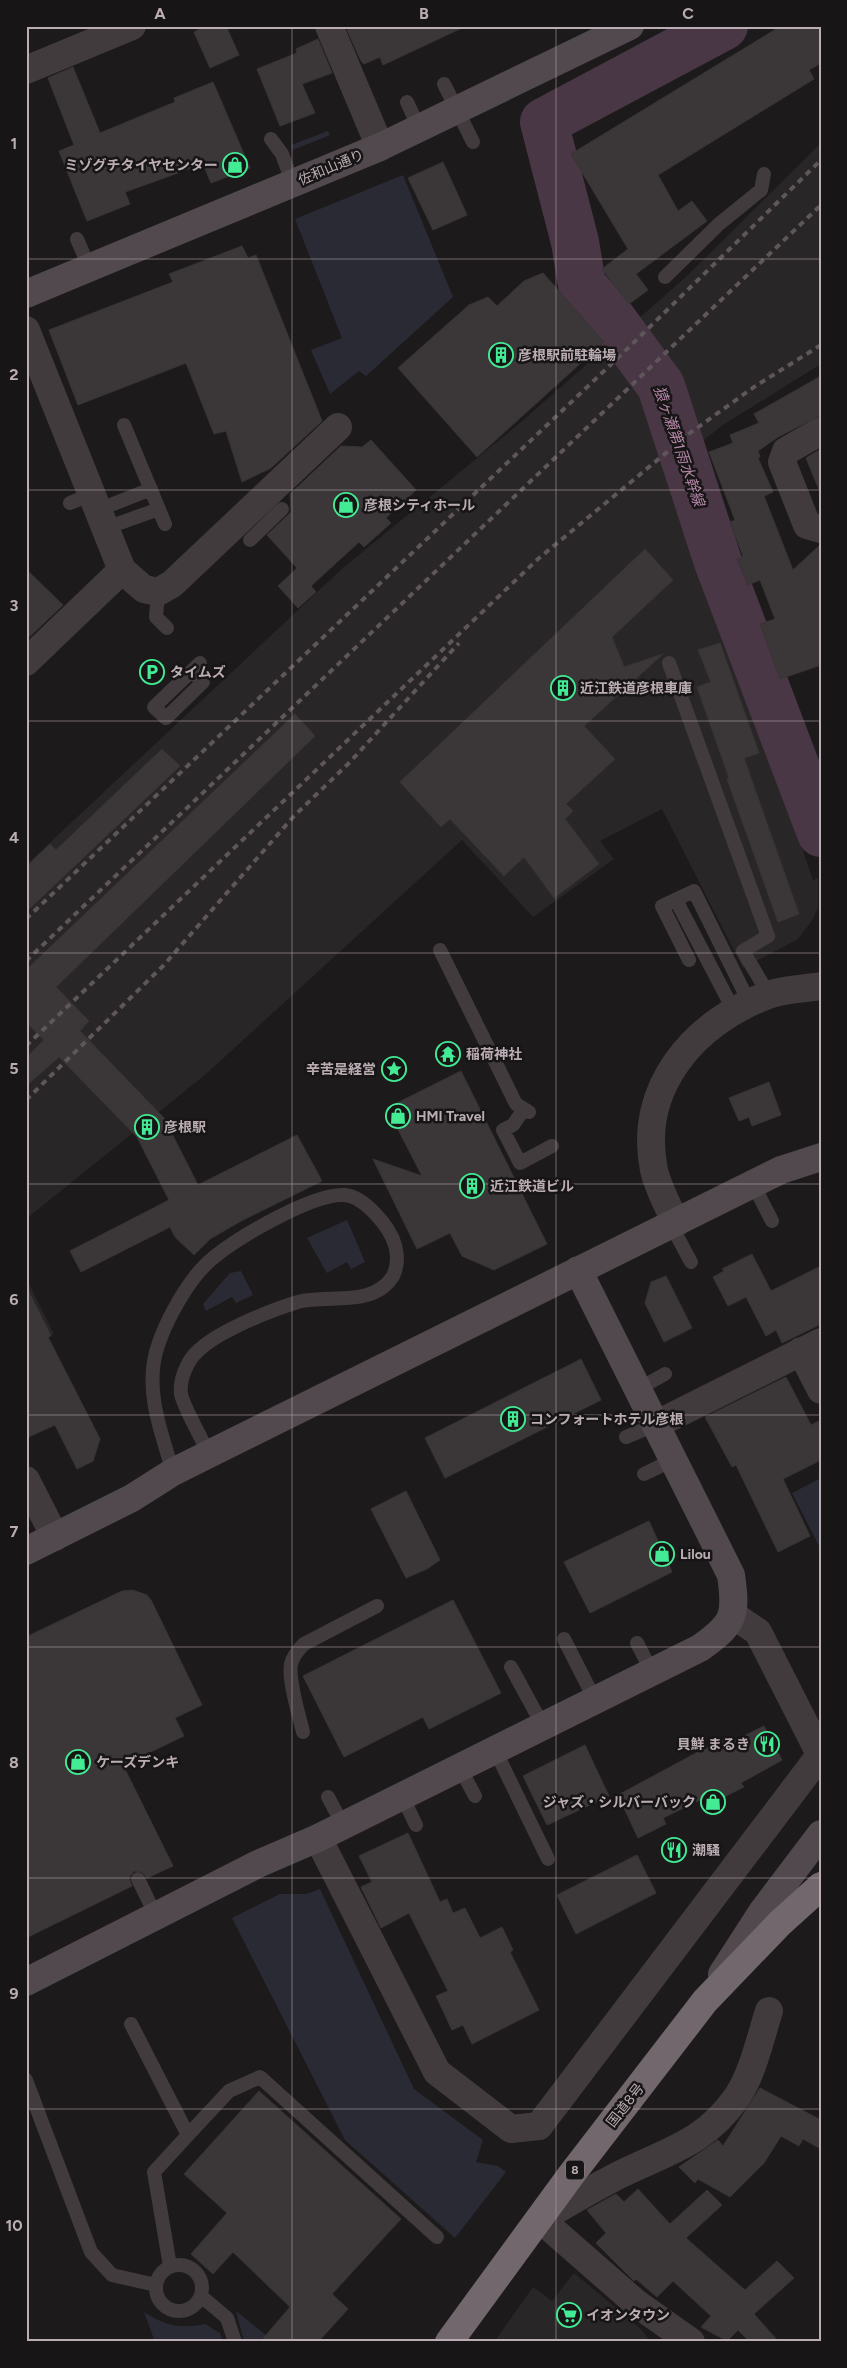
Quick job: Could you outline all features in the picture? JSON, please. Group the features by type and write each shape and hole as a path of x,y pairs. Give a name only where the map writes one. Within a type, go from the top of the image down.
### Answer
{"highway":[{"name":"国道8号","path":"449,2342 571,2175 705,2001 780,1923 821,1886"}],"street":[{"path":"26,70 132,26"},
{"path":"329,26 380,147"},
{"name":"佐和山通り","path":"26,294 380,147 630,26"},
{"path":"26,330 67,453 92,509 122,570 144,589 158,592 172,584 338,427"},
{"path":"821,431 786,451 782,462 807,525 821,529"},
{"path":"27,659 94,592 122,570"},
{"path":"673,1224 654,1170 660,1095 680,1055 719,1018 751,1003 821,986"},
{"path":"26,1551 132,1498 173,1472 208,1454 578,1270 780,1170 821,1157"},
{"path":"26,1982 258,1864 343,1826 700,1648 722,1632 732,1615 735,1600 731,1575 578,1270"},
{"path":"655,1425 811,1346 821,1390"},
{"path":"29,1475 55,1537"},
{"path":"318,1838 437,2072 467,2087 511,2129 539,2126 634,1986 745,1845 821,1754 773,1679 758,1632 732,1615"},
{"path":"705,2001 762,1912 821,1834"},
{"path":"691,2342 636,2303 540,2219 620,2175 689,2144 714,2125 738,2096 749,2071 769,2012"}],"lane":[{"path":"444,84 473,142"},
{"path":"407,102 419,128"},
{"path":"271,139 282,154 293,184"},
{"path":"665,277 719,224 760,190 764,174"},
{"path":"77,239 89,267"},
{"path":"124,425 165,524"},
{"path":"92,509 151,489"},
{"path":"92,509 159,509"},
{"path":"250,540 282,509"},
{"path":"158,592 156,616 167,628"},
{"path":"669,663 768,936 743,951 751,1003"},
{"path":"689,960 662,906 694,891 751,1003"},
{"path":"676,900 751,1003"},
{"path":"440,950 516,1104 527,1110 513,1125 503,1130 520,1163 552,1146"},
{"path":"753,1184 772,1221"},
{"path":"173,1472 156,1414 153,1382 156,1353 166,1326 186,1290 212,1259 255,1230 309,1202 345,1194 364,1203 383,1222 395,1244 398,1266 388,1284 369,1296 299,1302 226,1331 198,1350 183,1373 182,1394 208,1454"},
{"path":"673,1224 691,1262"},
{"path":"638,1389 665,1374"},
{"path":"626,1437 655,1425"},
{"path":"644,1474 673,1460"},
{"path":"303,1732 295,1702 291,1665 296,1653 304,1644 377,1606"},
{"path":"564,1640 595,1700"},
{"path":"637,1643 652,1672"},
{"path":"511,1667 543,1726"},
{"path":"495,1750 548,1859"},
{"path":"460,1768 475,1796"},
{"path":"402,1796 416,1825"},
{"path":"328,1797 343,1826"},
{"path":"138,1879 156,1916"},
{"path":"131,2024 188,2135"},
{"path":"170,2266 154,2172 229,2091 260,2077 437,2238"},
{"path":"26,2080 91,2252 112,2274 156,2285"},
{"path":"185,2265 192,2268 201,2281 201,2296 192,2308 177,2312 164,2306 158,2300 156,2285 158,2277 170,2266 185,2265"},
{"path":"201,2296 227,2318 235,2342"}],"shaded area":[{"path":"328,131 330,135 293,150 291,145"},
{"path":"821,143 821,364 723,425 671,466 813,880 818,878 818,908 813,919 798,939 743,968 662,809 600,841 614,859 533,917 462,840 206,1074 26,1219 26,865 344,567 520,423 688,275"},
{"path":"403,175 453,297 366,376 359,371 330,394 311,350 342,338 295,219"},
{"path":"347,1220 365,1262 351,1269 347,1262 327,1273 307,1238"},
{"path":"241,1271 253,1295 236,1303 232,1297 206,1311 203,1304 230,1273"},
{"path":"26,1278 54,1334 26,1348"},
{"path":"821,1478 821,1550 792,1493"},
{"path":"320,1889 414,2089 483,2140 476,2162 498,2166 506,2172 455,2238 345,2140 232,1918 280,1894 306,1894"},
{"name":"イオンタウン","path":"574,2273 641,2329 651,2342 494,2342 533,2287 552,2301"},
{"path":"236,2311 266,2335 260,2342 244,2342"},
{"path":"144,2312 173,2325 205,2324 220,2333 223,2342 155,2342"}],"building":[{"path":"207,26 226,26 239,55 210,68 194,32"},
{"path":"355,26 466,26 383,65 380,57 364,64 361,61 347,30"},
{"path":"781,26 816,26 821,34 821,63 809,70 814,79 658,175 678,211 692,201 707,221 636,274 648,290 629,304 602,269 628,249 571,154"},
{"path":"318,39 332,73 302,84 315,113 280,126 257,69 297,53 296,49"},
{"path":"73,67 100,133 175,102 174,98 213,82 250,168 211,183 203,164 125,192 130,204 87,221 59,151 74,145 48,78"},
{"path":"443,162 467,215 433,230 408,178"},
{"path":"242,246 248,258 256,255 322,421 271,468 242,482 226,431 214,434 186,363 78,405 49,330 173,282 169,274"},
{"name":"彦根駅前駐輪場","path":"543,273 604,342 477,457 398,368 469,305 488,297 497,306 524,281"},
{"path":"821,376 821,415 778,437 758,451 760,457 758,458 773,492 764,496 793,570 821,544 821,665 780,679 760,624 775,619 760,580 748,585 737,559 743,556 730,522 735,520 709,452 733,443 730,435 759,423 754,414"},
{"name":"彦根シティホール","path":"371,440 416,490 386,518 391,523 364,547 359,542 311,586 316,592 298,608 278,586 297,568 267,535 291,512 290,494 341,446 362,447"},
{"path":"821,449 821,492 820,492 806,458"},
{"path":"645,549 673,580 612,637 624,667 663,654 584,726 615,759 566,804 573,811 565,819 599,864 554,898 524,857 504,876 450,819 441,827 400,782"},
{"path":"26,569 63,605 26,640"},
{"path":"720,643 759,753 744,758 799,914 778,922 727,779 729,778 697,687 711,682 698,650"},
{"path":"295,714 315,736 56,987 89,1021 80,1031 164,1118 198,1185 297,1135 322,1181 241,1221 210,1239 194,1255 175,1237 170,1227 81,1272 70,1251 169,1200 137,1137 59,1057 26,1086 26,1058 44,1040 26,1022 26,970"},
{"path":"162,749 180,766 26,912 26,867 50,844 56,850"},
{"name":"近江鉄道ビル","path":"461,1071 547,1244 494,1270 462,1256 450,1233 417,1249 373,1159 422,1176 387,1108"},
{"path":"769,1082 781,1115 752,1126 749,1117 739,1121 729,1098"},
{"path":"752,1254 771,1291 821,1266 821,1324 782,1343 776,1330 766,1336 746,1297 728,1306 713,1277 724,1271 722,1269"},
{"path":"666,1276 692,1328 664,1342 645,1303 651,1282"},
{"path":"26,1286 51,1336 48,1337 100,1439 93,1461 77,1469 55,1425 26,1438"},
{"name":"コンフォートホテル彦根","path":"581,1359 601,1400 445,1478 425,1438"},
{"path":"786,1377 811,1425 821,1420 821,1460 783,1479 810,1536 778,1552 736,1465 732,1467 705,1417"},
{"path":"406,1491 440,1560 427,1569 406,1578 371,1509"},
{"path":"649,1521 672,1572 590,1613 564,1562"},
{"name":"ケーズデンキ","path":"132,1590 147,1595 151,1600 202,1705 175,1718 184,1736 123,1765 173,1866 147,1878 142,1872 134,1871 129,1878 132,1886 26,1938 26,1637 122,1591"},
{"path":"453,1600 501,1693 429,1729 423,1717 344,1757 303,1676"},
{"path":"764,1726 782,1760 741,1783 744,1787 720,1799 717,1792 663,1818 666,1824 638,1838 618,1795 727,1738 730,1743"},
{"path":"585,1745 609,1796 547,1825 523,1776"},
{"path":"408,1833 440,1902 447,1899 453,1913 465,1908 480,1938 502,1927 513,1950 510,1952 539,2010 472,2044 463,2025 452,2030 436,1996 448,1991 409,1913 381,1928 361,1887 372,1882 359,1856"},
{"path":"637,1855 656,1893 576,1934 557,1895"},
{"path":"760,2088 821,2120 821,2149 803,2139 799,2146 781,2136 764,2163 730,2197 698,2179 695,2183 679,2167 718,2140 723,2146"},
{"path":"259,2091 401,2219 332,2294 348,2309 318,2342 260,2342 290,2307 233,2252 213,2274 191,2254 227,2213 184,2174"},
{"path":"638,2189 670,2224 707,2190 722,2205 686,2238 745,2290 777,2261 794,2278 754,2314 779,2342 750,2342 738,2330 727,2341 701,2327 711,2316 673,2281 657,2297 636,2279 634,2281 596,2243 606,2233 587,2210 616,2194 624,2202"}],"waterway":[{"name":"猿ヶ瀬第1雨水幹線","path":"724,26 544,122 575,242 582,285 609,315 661,386 718,562 821,833"}],"railway":[{"path":"26,919 623,353 821,160"},
{"path":"26,961 821,205"},
{"path":"26,1046 538,559 690,433 754,387 821,345"},
{"path":"26,1100 163,966 294,816 349,763 459,643"}],"place":[{"name":"ミゾグチタイヤセンター","path":"235,165"},
{"name":"彦根駅前駐輪場","path":"501,355"},
{"name":"彦根シティホール","path":"346,505"},
{"name":"タイムズ","path":"152,672"},
{"name":"近江鉄道彦根車庫","path":"563,688"},
{"name":"稲荷神社","path":"448,1054"},
{"name":"辛苦是経営","path":"394,1069"},
{"name":"HMI Travel","path":"398,1116"},
{"name":"彦根駅","path":"147,1127"},
{"name":"近江鉄道ビル","path":"472,1186"},
{"name":"コンフォートホテル彦根","path":"513,1419"},
{"name":"Lilou","path":"662,1554"},
{"name":"貝鮮 まるき","path":"767,1744"},
{"name":"ケーズデンキ","path":"78,1762"},
{"name":"ジャズ・シルバーバック","path":"713,1802"},
{"name":"潮騒","path":"674,1850"},
{"name":"イオンタウン","path":"569,2315"}]}
